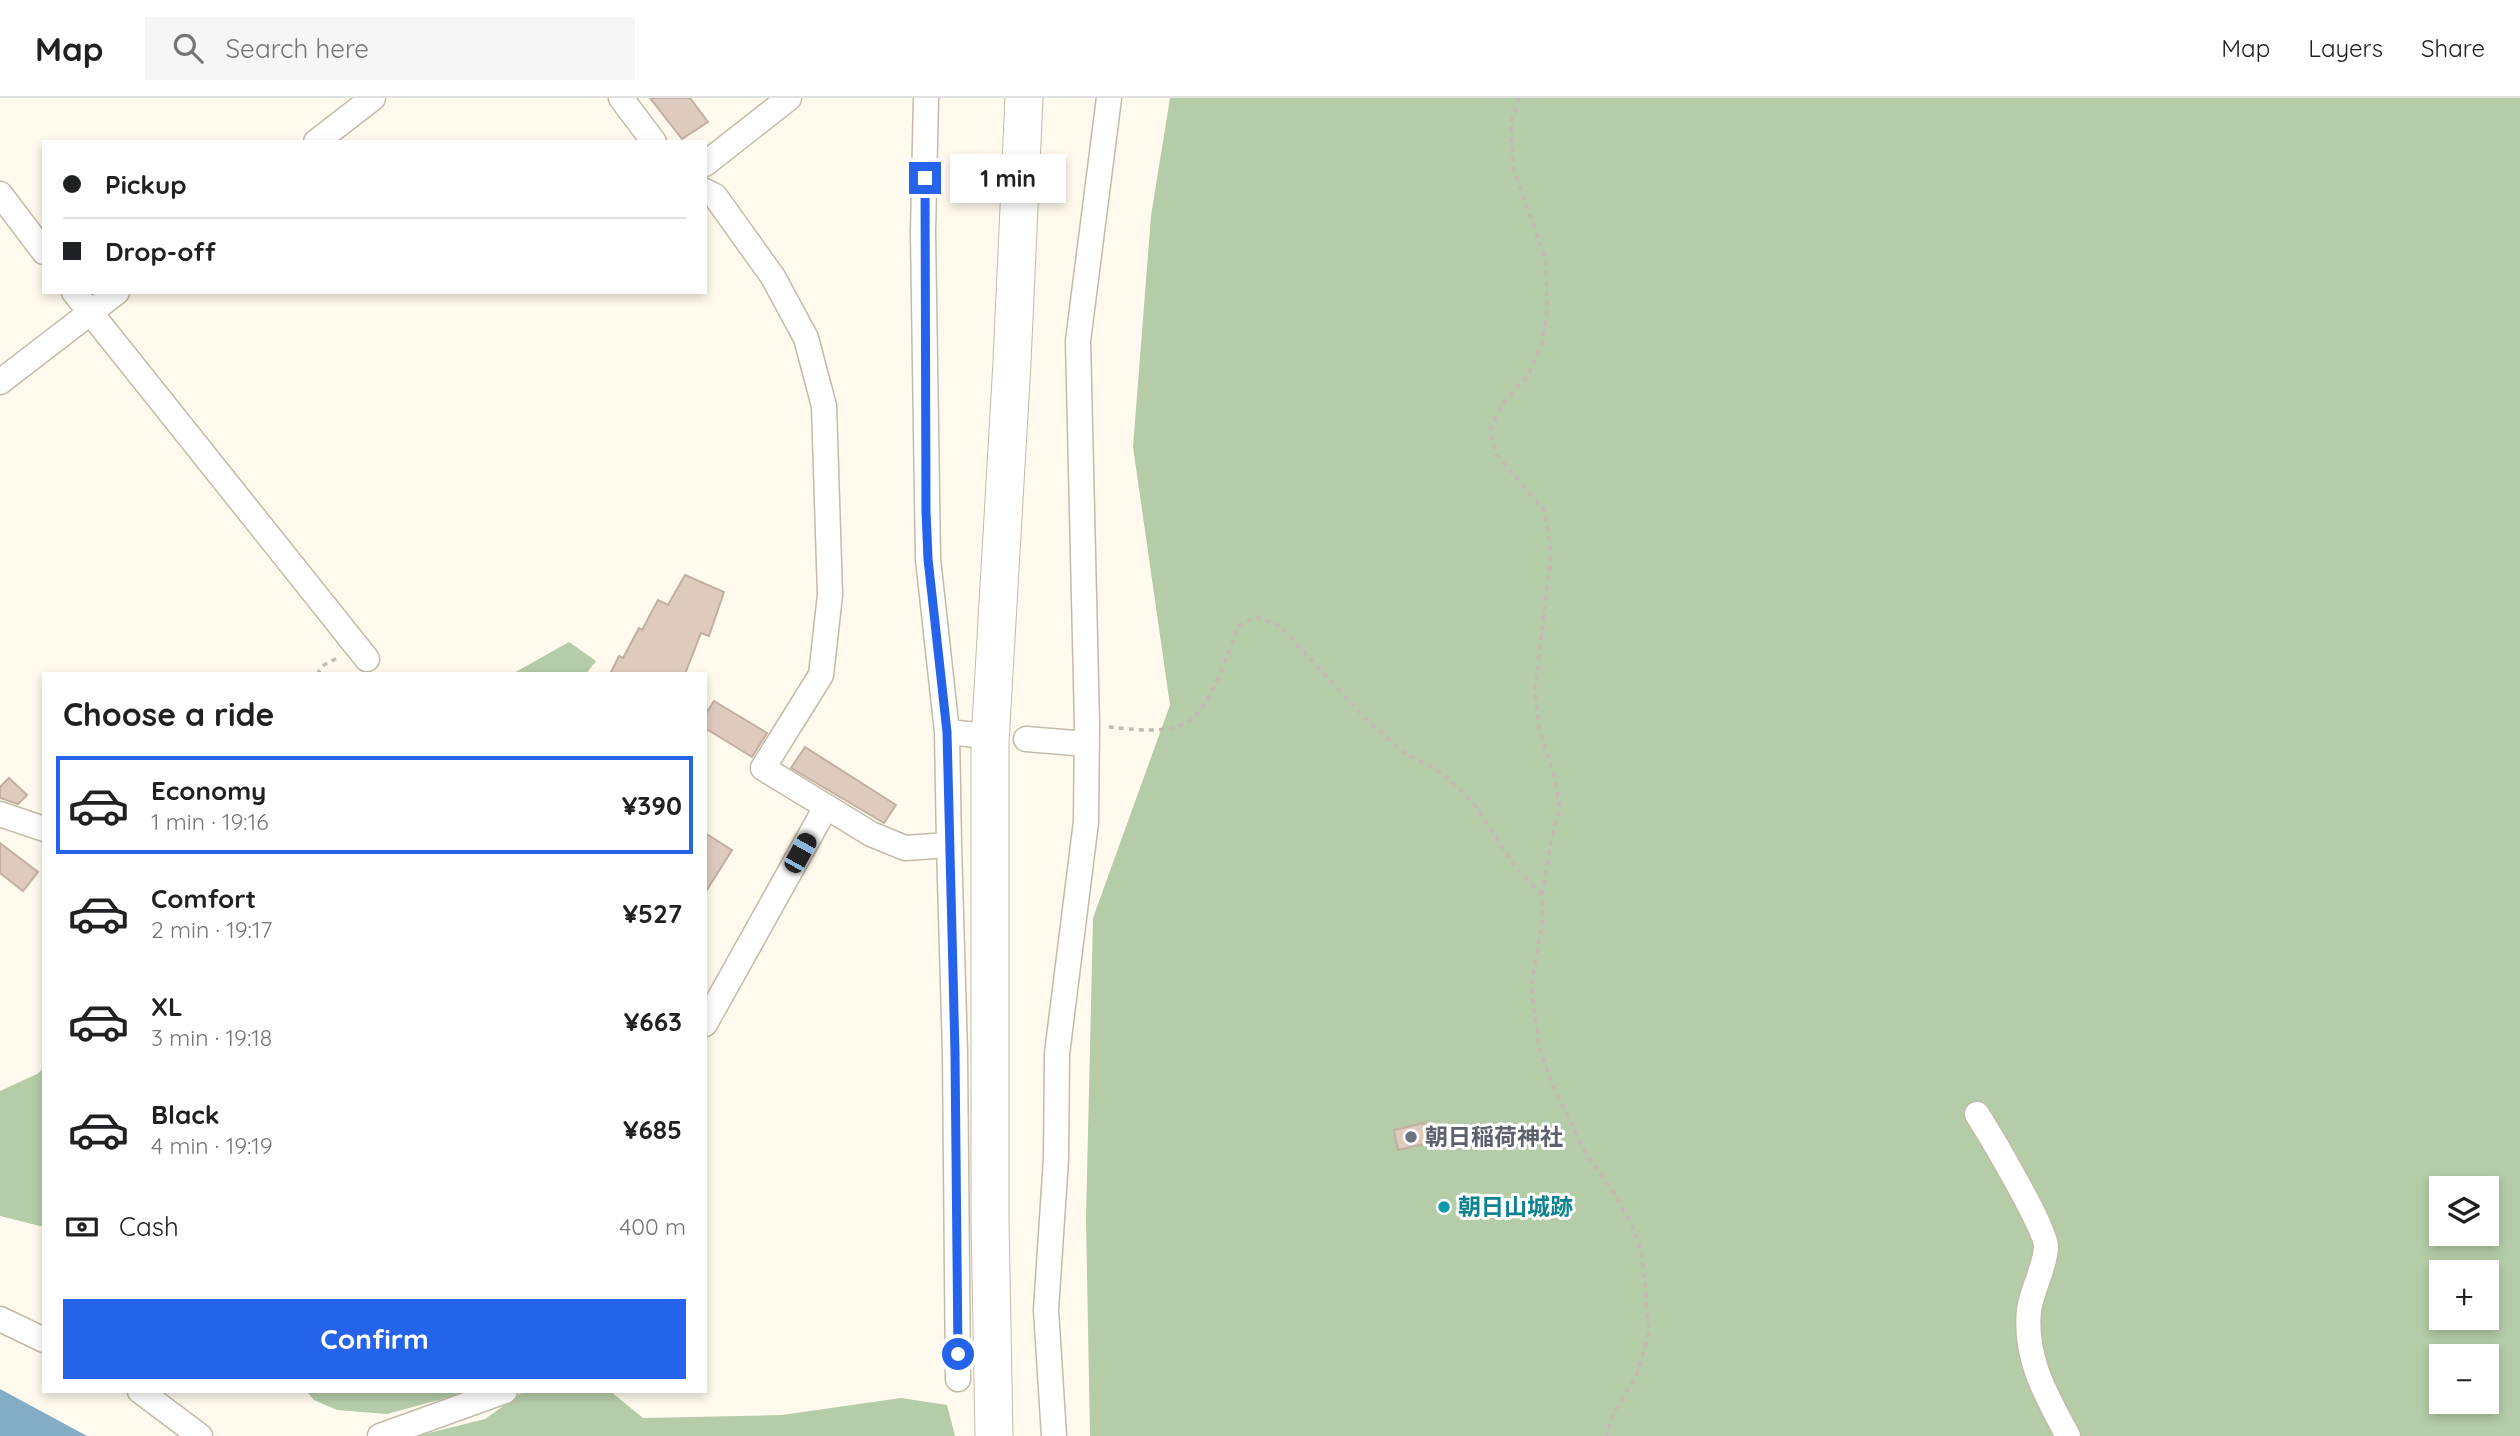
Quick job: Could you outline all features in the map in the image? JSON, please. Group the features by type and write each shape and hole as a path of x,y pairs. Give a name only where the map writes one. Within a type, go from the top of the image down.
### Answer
{"highway":[{"path":"999,98 996,330 1004,496"},
{"path":"994,1436 990,1219 990,742 1024,98"},
{"path":"1018,1436 1011,1220 1013,752 1045,98"}],"street":[{"path":"319,140 373,98"},
{"path":"621,98 652,140"},
{"path":"707,162 789,98"},
{"path":"926,98 923,232 927,532 947,732 955,1053 958,1379"},
{"path":"1055,1436 1046,1310 1056,1159 1057,1054 1086,822 1087,734 1078,341 1109,98"},
{"path":"707,192 715,196 779,289 806,338 824,406 830,595 821,675 763,768 870,834 905,848 949,845"},
{"path":"0,194 42,249"},
{"path":"76,294 362,653"},
{"path":"0,382 114,294"},
{"path":"947,732 977,734"},
{"path":"1026,739 1087,734"},
{"path":"707,1020 826,807"},
{"path":"0,814 42,828"},
{"path":"1977,1114 2026,1200 2047,1245 2029,1308 2028,1339 2039,1384 2068,1436"},
{"path":"0,1320 42,1339"},
{"path":"143,1393 200,1436"},
{"path":"380,1436 499,1393"}],"path":[{"path":"1519,98 1511,123 1513,168 1546,260 1547,310 1543,339 1529,374 1502,404 1490,430 1496,454 1545,511 1552,555 1535,688 1539,729 1554,775 1560,807 1551,840 1542,895 1542,925 1531,986 1539,1046 1552,1084 1580,1142 1632,1225 1642,1254 1649,1332 1637,1374 1613,1414 1606,1436"},
{"path":"1087,734 1156,729 1185,723 1206,703 1238,626 1256,617 1280,626 1366,719 1404,752 1442,774 1472,801 1516,868 1542,895"},
{"path":"319,672 324,665 362,653"}],"green space":[{"path":"1170,98 2520,98 2520,1436 1090,1436 1086,1219 1093,918 1170,705 1133,447 1151,216"},
{"path":"569,642 596,661 588,672 516,672"},
{"path":"42,1070 42,1226 0,1216 0,1091"},
{"path":"308,1393 465,1393 387,1414 337,1410 314,1400"},
{"path":"521,1393 612,1393 643,1418 782,1415 901,1398 947,1405 955,1436 417,1436 485,1419"}],"water":[{"path":"0,1389 87,1436 0,1436"}],"building":[{"path":"650,98 690,98 708,122 682,139"},
{"path":"685,575 724,592 709,636 701,633 686,672 611,672 619,656 623,658 639,628 642,630 658,600 668,605"},
{"path":"714,701 767,733 752,757 707,729 707,712"},
{"path":"805,747 896,805 884,823 791,768"},
{"path":"9,778 27,795 18,804 0,798 0,787"},
{"path":"707,834 732,850 707,890"},
{"path":"0,843 38,872 23,891 0,873"},
{"name":"朝日稲荷神社","path":"1424,1123 1428,1143 1398,1150 1394,1130"}],"place":[{"name":"朝日稲荷神社","path":"1411,1137"},
{"name":"朝日山城跡","path":"1444,1207"}],"route":[{"path":"925,178 923,232 926,511 928,559 947,732 955,1053 958,1354"}]}
